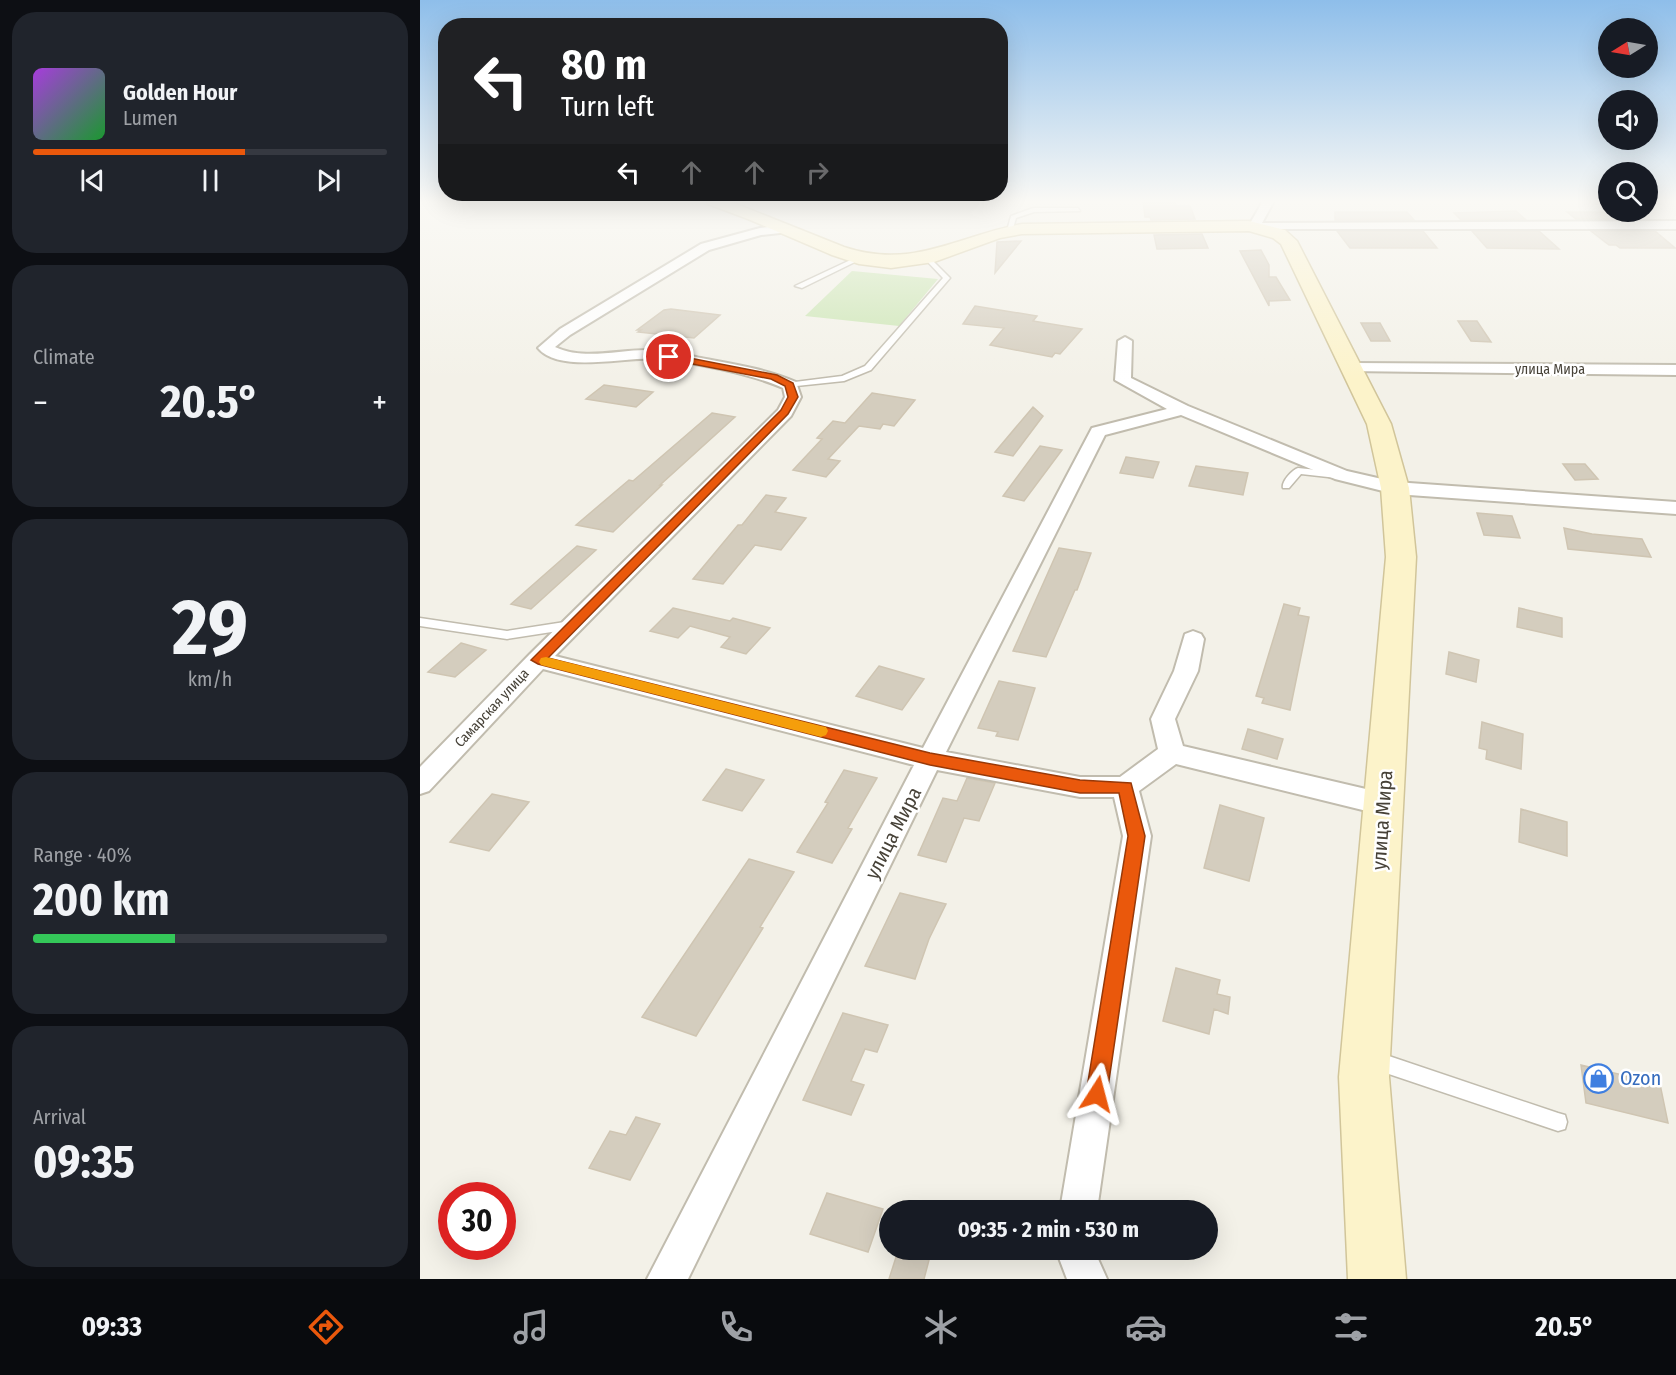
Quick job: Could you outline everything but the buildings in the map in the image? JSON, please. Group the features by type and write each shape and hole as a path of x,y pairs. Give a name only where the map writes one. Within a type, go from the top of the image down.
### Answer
{"street":[{"path":"683,261 565,333 545,348 556,355 593,359 650,354 773,377 790,385"},
{"name":"улица Мира","path":"875,261 903,261"},
{"name":"улица Мира","path":"1298,261 1379,424 1395,488 1401,557 1364,1077 1377,1279"},
{"path":"1125,341 1123,380 1182,410 1341,475 1395,488 1676,508"},
{"name":"улица Мира","path":"1353,368 1676,370"},
{"name":"Самарская улица","path":"420,784 538,660 785,412 793,397 790,385"},
{"name":"улица Мира","path":"667,1279 1098,432 1182,410"},
{"path":"1172,753 1163,719 1186,671 1193,639"},
{"path":"538,660 930,759 1080,787 1125,787 1172,753 1383,804"},
{"path":"1080,1200 1137,836 1125,787"},
{"path":"1078,1260 1087,1279"}],"lane":[{"path":"798,286 864,261"},
{"path":"790,385 844,378 868,368 947,278 930,261"},
{"path":"1286,486 1298,471 1341,475"},
{"path":"420,622 507,635 573,625"},
{"path":"1365,1056 1558,1122"}],"green space":[{"path":"852,271 938,279 899,326 805,316"}],"slow traffic":[{"path":"546,662 821,731"}],"place":[{"name":"Ozon","path":"1599,1078"}],"route":[{"path":"669,357 773,377 790,385 793,397 785,412 538,660 930,759 1080,787 1125,787 1137,836 1097,1094"}]}
